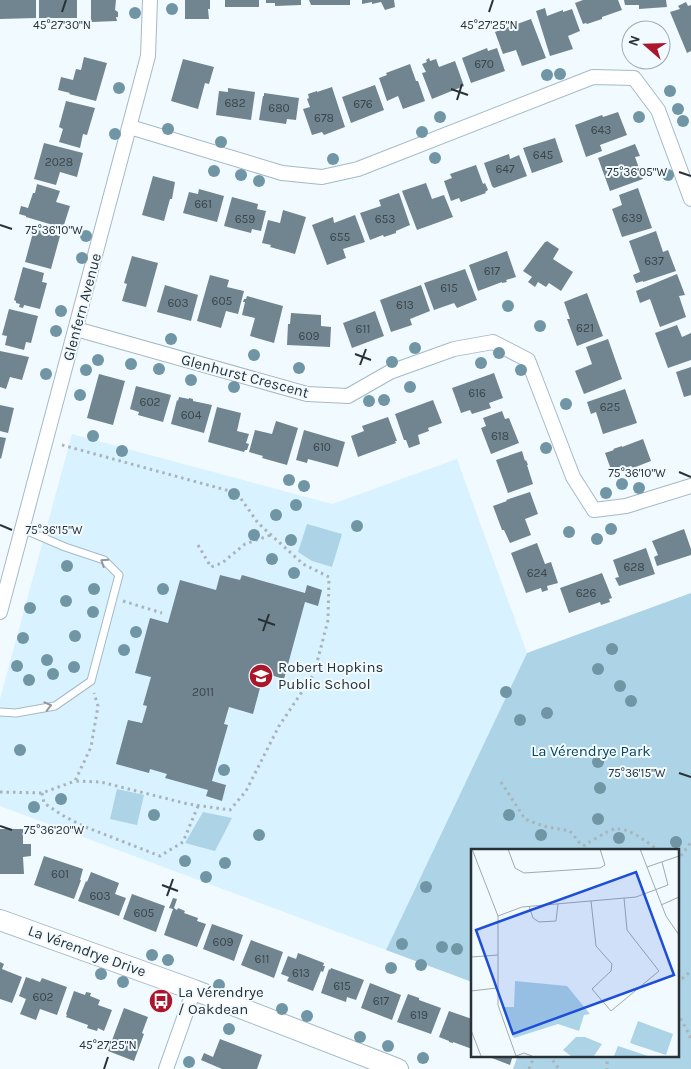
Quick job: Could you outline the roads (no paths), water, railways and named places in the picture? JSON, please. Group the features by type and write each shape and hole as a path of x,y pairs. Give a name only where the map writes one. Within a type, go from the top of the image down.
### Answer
{"street":[{"name":"Glenfern Avenue","path":"0,612 148,56 150,0"},
{"path":"130,127 282,173 322,177 358,169 593,77 634,78 658,110 691,199"},
{"name":"Glenhurst Crescent","path":"76,329 307,394 348,396 390,372 454,349 493,342 528,360 573,477 594,510 626,506 691,486"},
{"name":"La Vérendrye Drive","path":"0,920 194,990 390,1068"},
{"path":"166,1069 194,990"}],"lane":[{"path":"0,712 16,713 55,706 90,681 119,575 104,560 65,547 23,529"}],"place":[{"name":"Robert Hopkins Public School","path":"261,676"},
{"name":"La Vérendrye / Oakdean","path":"161,1001"}],"park label":[{"name":"La Vérendrye Park","path":"591,751"}]}
